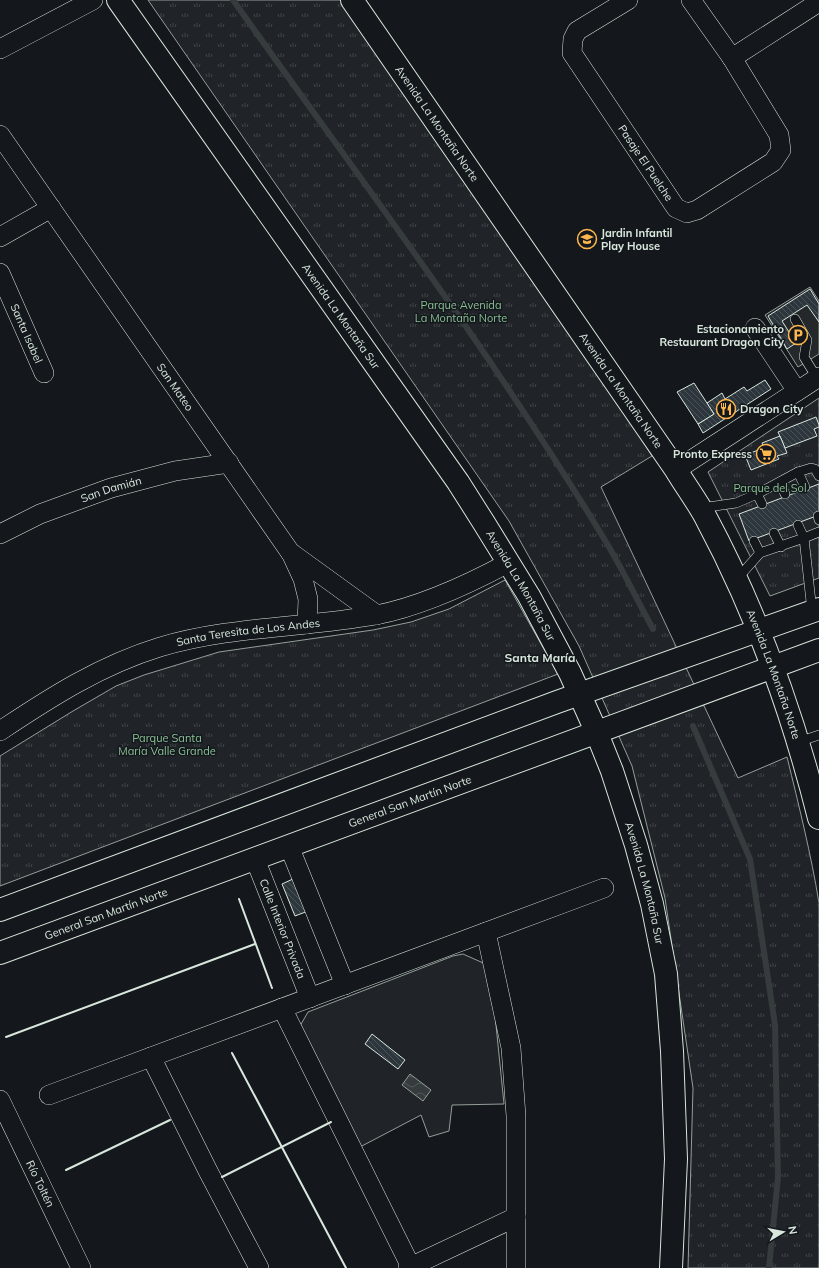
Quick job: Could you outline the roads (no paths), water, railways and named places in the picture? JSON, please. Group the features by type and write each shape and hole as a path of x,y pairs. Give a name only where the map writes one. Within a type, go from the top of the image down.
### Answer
{"main road":[{"name":"Avenida La Montaña Sur","path":"118,0 458,482 532,602 557,646 580,694 612,771 636,845 652,904 666,974 672,1051 676,1159 671,1268"},
{"name":"Avenida La Montaña Norte","path":"352,0 676,470 700,509 736,580 759,631 773,667 819,818"},
{"path":"0,910 580,694 816,610"},
{"name":"General San Martín Norte","path":"0,953 596,731 819,650"}],"street":[{"path":"0,49 93,0"},
{"name":"Pasaje El Puelche","path":"628,0 578,31 573,39 572,53 676,208 687,213 697,210 773,162 781,150 779,135 732,58 691,0"},
{"path":"732,58 819,2"},
{"name":"San Mateo","path":"0,135 290,552 377,615"},
{"path":"0,237 51,208"},
{"name":"Santa Isabel","path":"0,273 44,373"},
{"path":"754,328 797,391"},
{"path":"676,470 818,377"},
{"name":"San Damián","path":"0,534 40,514 111,488 175,471 229,463"},
{"path":"290,552 303,579 308,599 307,624"},
{"name":"Santa Teresita de Los Andes","path":"0,731 74,684 107,667 134,656 182,641 221,633 339,621 377,615 409,607 431,599 490,573 508,563"},
{"path":"290,846 345,985"},
{"name":"Calle Interior Privada","path":"255,859 310,998"},
{"path":"49,1095 604,888"},
{"path":"486,932 511,1048 516,1116 516,1268"},
{"path":"282,1008 409,1267 516,1217"},
{"path":"151,1057 208,1171 259,1268"},
{"name":"Río Toltén","path":"0,1100 81,1268"}],"lane":[{"path":"795,319 807,340 804,357 818,377"},
{"path":"700,509 736,503 757,494 798,472 811,468 815,469 819,476"},
{"path":"798,472 805,487"},
{"path":"780,482 785,494"},
{"path":"757,494 762,504"},
{"path":"736,503 740,512"},
{"path":"798,525 804,538 816,610"},
{"path":"736,580 760,554 819,532"},
{"path":"774,533 781,547"},
{"path":"754,540 760,554"},
{"path":"797,742 819,735"}],"water":[{"path":"410,1074 431,1090 423,1101 402,1085"}],"waterway":[{"path":"233,0 425,268 518,403 606,542 653,629"},
{"path":"693,726 750,859 775,1025 778,1177 769,1268"}],"place":[{"name":"Jardin Infantil Play House","path":"587,239"},
{"name":"Estacionamiento Restaurant Dragon City","path":"798,335"},
{"name":"Dragon City","path":"726,409"},
{"name":"Pronto Express","path":"766,454"}],"district":[{"name":"Santa María","path":"540,657"}],"park label":[{"name":"Parque Avenida La Montaña Norte","path":"461,311"},
{"name":"Parque del Sol","path":"770,488"},
{"name":"Parque Santa María Valle Grande","path":"167,744"}]}
